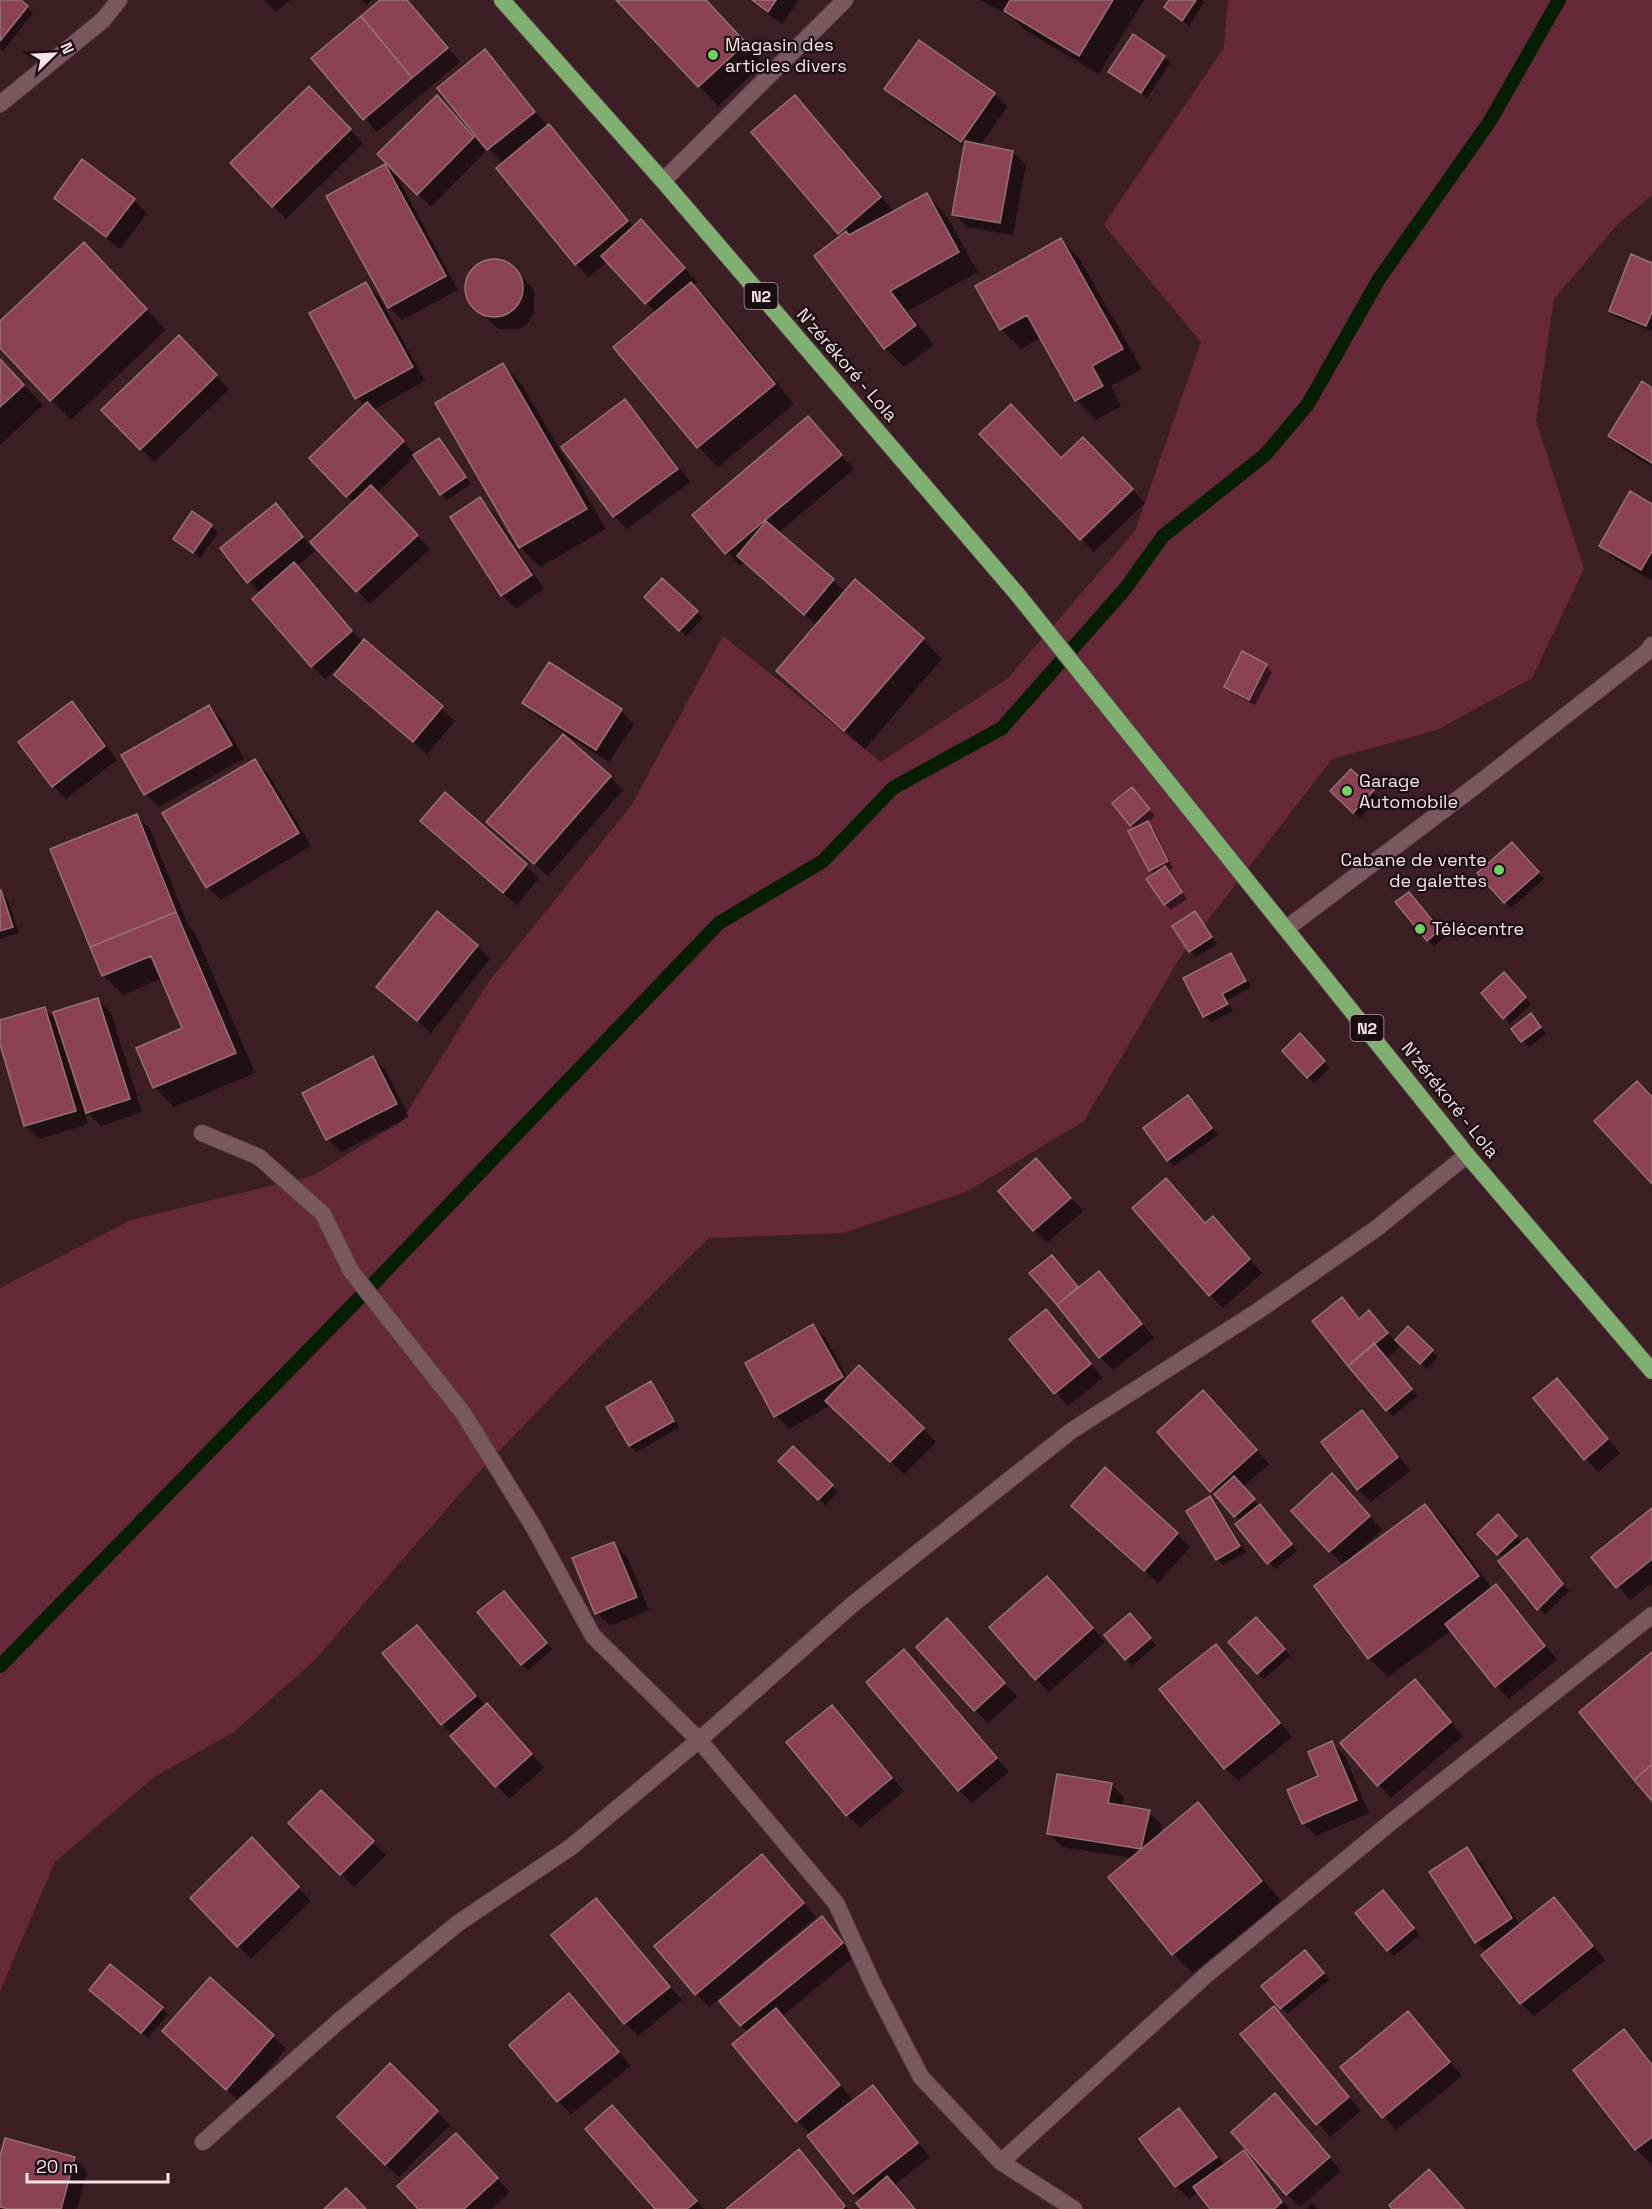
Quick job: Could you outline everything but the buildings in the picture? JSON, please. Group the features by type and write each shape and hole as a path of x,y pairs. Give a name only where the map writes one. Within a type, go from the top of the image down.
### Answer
{"highway":[{"name":"N'zérékoré - Lola","path":"502,0 663,181 1018,594 1467,1155 1652,1371"}],"street":[{"path":"0,104 103,20 118,0"},
{"path":"663,181 845,0"},
{"path":"1287,928 1474,787 1647,652 1652,645"},
{"path":"202,1133 259,1157 323,1214 351,1271 463,1413 533,1526 593,1636 699,1740 836,1903 874,1986 921,2077 1001,2162 1074,2209"},
{"path":"203,2142 340,2020 457,1924 571,1846 699,1740 854,1604 1071,1431 1258,1311 1377,1228 1467,1155"},
{"path":"1001,2162 1205,1976 1390,1823 1652,1615"}],"shaded area":[{"path":"1228,0 1652,0 1652,195 1617,225 1554,299 1536,421 1584,569 1532,678 1437,730 1332,759 1182,954 1084,1121 966,1192 843,1233 709,1238 602,1344 478,1473 315,1660 234,1732 154,1777 55,1862 0,1991 0,1288 131,1220 312,1176 401,1122 487,984 631,806 723,636 881,762 1008,678 1135,531 1201,342 1104,225 1224,47"}],"waterway":[{"path":"0,1666 373,1284 719,923 823,861 893,788 1002,728 1125,589 1163,536 1265,455 1308,404 1379,279 1490,121 1559,0"}],"place":[{"name":"Magasin des articles divers","path":"713,55"},
{"name":"Garage Automobile","path":"1347,791"},
{"name":"Cabane de vente de galettes","path":"1499,870"},
{"name":"Télécentre","path":"1420,929"}]}
